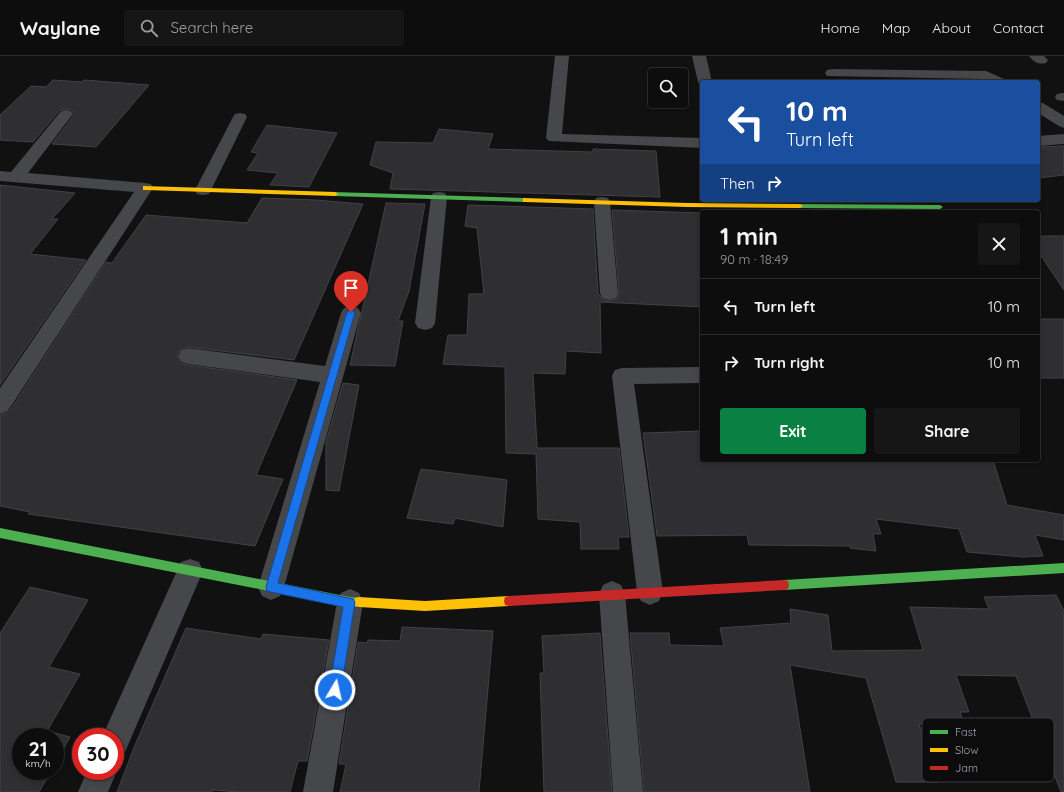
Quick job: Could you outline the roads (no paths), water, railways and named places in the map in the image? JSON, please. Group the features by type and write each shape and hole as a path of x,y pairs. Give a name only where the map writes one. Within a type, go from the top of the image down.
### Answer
{"street":[{"path":"562,56 554,138 700,143"},
{"path":"699,56 705,80"},
{"path":"832,72 986,74 996,80"},
{"path":"1040,107 1064,123"},
{"path":"8,177 66,114"},
{"path":"203,190 240,117"},
{"path":"1040,141 1064,139"},
{"path":"8,177 145,188 203,190 687,205 940,207"},
{"path":"0,405 145,188"},
{"path":"425,323 439,197"},
{"path":"602,202 609,293"},
{"path":"271,587 351,312"},
{"path":"188,356 333,375"},
{"path":"650,592 622,376 700,375"},
{"path":"0,533 350,602 425,606 1064,568"},
{"path":"121,728 190,571"},
{"path":"612,594 628,792"},
{"path":"318,792 350,602"},
{"path":"93,792 98,780"}]}
